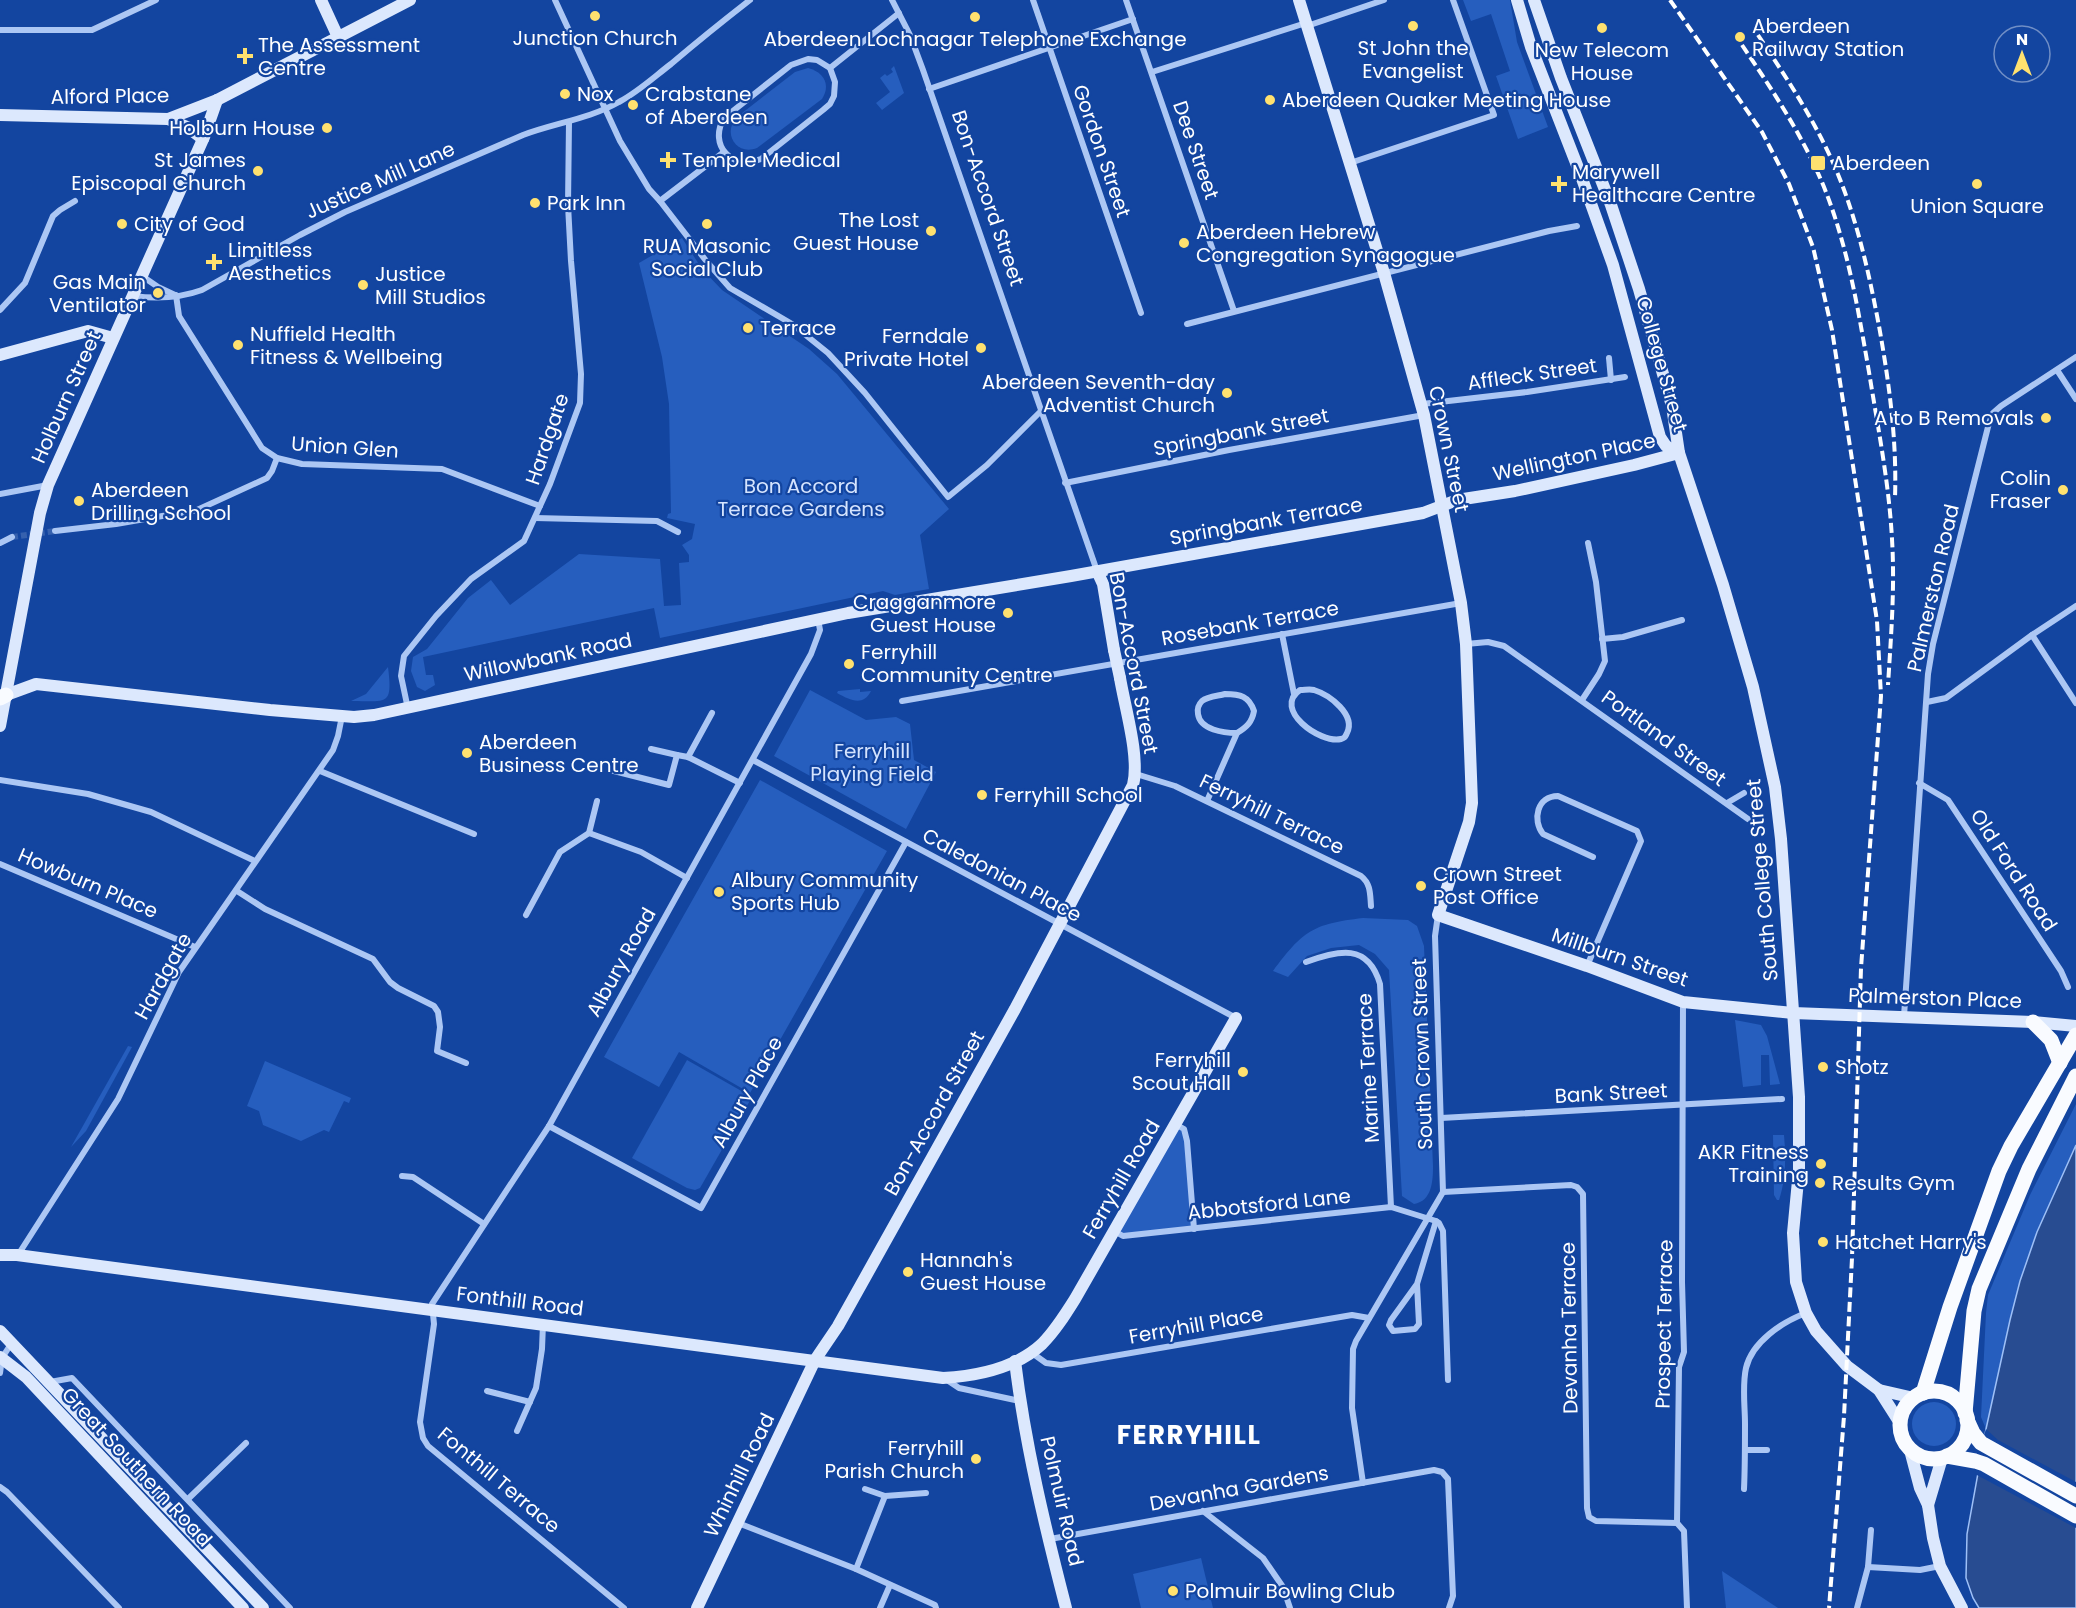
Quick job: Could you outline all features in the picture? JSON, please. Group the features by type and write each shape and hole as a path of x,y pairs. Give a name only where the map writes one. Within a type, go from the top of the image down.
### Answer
{"main road":[{"path":"2032,1022 2050,1040 2060,1063"},
{"path":"1919,1396 1999,1171 2011,1146 2076,1035"},
{"path":"1945,1457 1961,1445 1967,1429 1974,1311 1979,1289 2029,1169 2076,1076"},
{"path":"2076,1496 1981,1443 1973,1433 1961,1406 1948,1395 1940,1392 1919,1396 1907,1405 1900,1423 1904,1442 1910,1450 1931,1459 1945,1457 1975,1461 2076,1516"}],"street":[{"path":"0,30 92,30 156,0"},
{"path":"321,0 338,37"},
{"name":"Alford Place","path":"0,115 168,120 217,100 411,0"},
{"path":"555,0 631,162 649,189 730,288 792,324 828,353 865,393 948,497 987,465 1041,411"},
{"name":"Justice Mill Lane","path":"133,296 157,298 194,293 365,202 523,135 606,109 644,85 750,0"},
{"name":"Bon-Accord Street","path":"815,1360 838,1326 1059,924 1133,785 1136,774 1102,584 930,89 892,0"},
{"name":"Gordon Street","path":"1033,0 1142,313"},
{"name":"Dee Street","path":"1126,0 1234,311"},
{"name":"Crown Street","path":"1299,0 1384,273 1422,410 1461,603 1466,644 1472,803 1469,822 1438,915"},
{"path":"1152,72 1384,0"},
{"path":"1350,163 1494,115 1453,0"},
{"name":"College Street","path":"1517,0 1531,47 1613,265 1660,437 1666,446 1679,453"},
{"name":"College Street","path":"1534,0 1627,251 1672,406 1679,453"},
{"path":"830,68 899,13"},
{"path":"930,89 1133,19"},
{"path":"817,60 830,68 836,88 830,104 823,110 754,162 736,161 724,152 720,144 719,131 729,113 799,61 817,60"},
{"name":"Holburn Street","path":"0,726 3,696 48,485 203,139 217,100"},
{"path":"168,120 187,127 203,139"},
{"name":"Hardgate","path":"408,709 401,676 402,662 407,650 471,579 524,540 575,421 582,388 569,229 569,122"},
{"path":"660,201 724,152"},
{"path":"0,310 25,283 53,216 75,201"},
{"path":"1187,324 1549,231 1577,226"},
{"path":"142,276 176,295 179,316 262,448 277,458"},
{"path":"0,356 88,331 114,338"},
{"name":"Palmerston Road","path":"1904,1016 1928,674 1933,644 1989,423 1993,413 2001,406 2076,357"},
{"name":"Affleck Street","path":"1609,358 1611,380"},
{"path":"2057,370 2076,399"},
{"name":"Affleck Street","path":"1422,410 1625,378"},
{"name":"Springbank Street","path":"1065,483 1422,410"},
{"name":"Wellington Place","path":"1442,507 1457,500 1515,491 1679,453"},
{"name":"South College Street","path":"1679,453 1723,585 1753,687 1779,813 1799,1097 1799,1160 1793,1233 1796,1282 1806,1313 1823,1341 1847,1366 1879,1390 1900,1423"},
{"name":"Union Glen","path":"55,531 116,524 197,510 267,478 277,458 302,464 325,466 442,468 540,506"},
{"path":"0,494 48,485"},
{"name":"Springbank Terrace","path":"1097,571 1423,513 1442,507"},
{"path":"535,518 657,521 678,532"},
{"path":"0,543 12,537"},
{"name":"Portland Street","path":"1582,700 1605,661 1596,582 1588,543"},
{"name":"Willowbank Road","path":"3,696 36,684 342,716 374,715 818,619 1097,571"},
{"name":"Rosebank Terrace","path":"902,701 1461,603"},
{"path":"1927,702 1946,698 2031,635 2076,606"},
{"name":"Albury Road","path":"433,1310 434,1299 523,1169 549,1126 753,760 811,654 820,630 818,619"},
{"path":"1602,639 1623,637 1682,620"},
{"path":"1282,634 1294,694 1293,714 1301,724 1325,738 1338,740 1345,737 1349,730 1349,717 1342,710 1314,690 1300,690 1294,694"},
{"path":"2031,635 2076,703"},
{"name":"Portland Street","path":"1466,644 1488,642 1504,646 1748,819"},
{"path":"1207,801 1237,734 1253,718 1254,711 1247,698 1240,695 1225,694 1205,699 1200,703 1197,711 1200,721 1208,727 1237,734"},
{"path":"688,757 712,713"},
{"name":"Hardgate","path":"17,1255 118,1099 179,972 320,771 336,743 342,716"},
{"path":"651,749 688,757 740,783"},
{"path":"610,770 669,785 677,755"},
{"name":"Caledonian Place","path":"753,760 1236,1018"},
{"path":"320,771 474,834"},
{"name":"Ferryhill Terrace","path":"1136,774 1175,786 1361,876 1367,881 1371,906"},
{"path":"0,780 88,794 151,812 255,861"},
{"name":"Old Ford Road","path":"1919,783 1948,800 2061,971 2068,987"},
{"name":"Portland Street","path":"1727,803 1744,794"},
{"path":"1587,966 1641,841 1640,836 1637,831 1558,796 1546,799 1537,813 1538,828 1543,834 1593,857"},
{"path":"526,915 560,852 589,833 597,801"},
{"path":"589,833 640,852 687,878"},
{"name":"Albury Place","path":"549,1126 701,1208 906,842"},
{"name":"Howburn Place","path":"0,864 195,947"},
{"path":"237,891 265,909 373,959 390,982 434,1006 438,1012 440,1027 437,1051 466,1063"},
{"name":"Millburn Street","path":"1438,915 1587,966 1683,1002 1793,1013"},
{"name":"South Crown Street","path":"1438,915 1435,936 1443,1192"},
{"name":"Marine Terrace","path":"1306,962 1325,955 1350,953 1365,956 1375,968 1380,984 1391,1207"},
{"name":"Prospect Terrace","path":"1683,1002 1684,1352 1679,1367 1677,1522 1684,1531 1687,1608"},
{"name":"Palmerston Place","path":"1793,1013 1904,1016 2076,1026"},
{"name":"Ferryhill Road","path":"1031,1353 1058,1325 1236,1018"},
{"name":"Bank Street","path":"1441,1118 1782,1099"},
{"path":"1175,1124 1184,1129 1187,1141 1194,1229"},
{"path":"402,1176 413,1178 484,1224"},
{"name":"Devanha Terrace","path":"1443,1192 1571,1185 1581,1190 1583,1194 1587,1508 1589,1518 1596,1521 1677,1522"},
{"path":"1363,1483 1352,1414 1351,1367 1356,1341 1443,1192"},
{"name":"Abbotsford Lane","path":"1114,1231 1123,1236 1391,1207 1427,1219"},
{"path":"1427,1219 1439,1223 1443,1232 1448,1380"},
{"path":"1417,1284 1420,1315 1418,1327 1393,1331 1389,1324 1390,1320 1417,1284 1436,1221"},
{"name":"Fonthill Road","path":"0,1255 17,1255 543,1323 943,1378 967,1377 990,1372 1031,1353"},
{"name":"Fonthill Terrace","path":"433,1310 434,1323 420,1422 423,1438 428,1446 624,1608"},
{"path":"1744,1490 1744,1389 1748,1362 1753,1351 1770,1334 1791,1319 1806,1313"},
{"name":"Ferryhill Place","path":"1031,1353 1046,1363 1061,1365 1352,1315 1369,1318"},
{"path":"517,1431 536,1388 543,1323"},
{"name":"Great Southern Road","path":"0,1331 263,1608"},
{"path":"0,1373 1,1357 12,1343"},
{"name":"Great Southern Road","path":"1,1357 26,1377 243,1608"},
{"name":"Whinhill Road","path":"697,1608 815,1360"},
{"name":"Polmuir Road","path":"1015,1360 1020,1401 1066,1608"},
{"name":"Great Southern Road","path":"49,1382 72,1378 290,1608"},
{"path":"943,1378 959,1388 1020,1401"},
{"name":"South College Street","path":"1879,1390 1919,1396"},
{"path":"487,1391 530,1402"},
{"path":"188,1499 246,1443"},
{"path":"1745,1450 1767,1450"},
{"path":"1910,1450 1920,1488 1928,1505 1940,1566 1962,1608"},
{"path":"1928,1505 1945,1457"},
{"name":"Devanha Gardens","path":"1050,1539 1434,1470 1442,1472 1448,1479 1453,1596 1449,1608"},
{"path":"0,1487 8,1492 119,1608"},
{"path":"865,1490 885,1496 926,1493"},
{"path":"856,1569 885,1496"},
{"path":"1203,1511 1263,1558 1283,1587 1290,1608"},
{"path":"737,1523 856,1569 935,1605 936,1608"},
{"path":"1857,1608 1868,1567 1871,1530"},
{"path":"1868,1567 1920,1570 1940,1566"},
{"path":"880,1608 890,1585"}],"green space":[{"path":"1463,0 1510,0 1517,42 1548,127 1518,139 1496,76 1510,71 1491,14 1471,21"},
{"path":"894,66 904,93 882,110 876,103 890,92 880,78 893,72 891,69"},
{"path":"808,68 822,76 826,84 822,99 757,148 749,150 737,146 731,136 731,130 737,117 795,72"},
{"name":"Bon Accord Terrace Gardens","path":"682,238 702,269 722,290 809,349 837,374 949,509 920,535 929,589 895,595 883,591 660,638 654,608 423,657 426,675 433,675 435,685 425,691 417,687 411,671 413,657 427,649 468,598 491,580 510,605 579,554 660,559 664,606 681,605 679,563 689,562 689,555 682,545 692,539 695,524 667,518 671,513 669,404 662,357 639,263"},
{"path":"388,667 389,689 385,699 351,701 366,694"},
{"path":"860,689 860,692 871,691 860,701 851,700 837,693 838,691"},
{"name":"Ferryhill Playing Field","path":"810,690 866,720 896,717 910,724 914,760 936,772 906,829 774,756"},
{"path":"760,780 887,851 750,1093 679,1052 659,1087 604,1057"},
{"path":"1363,918 1408,920 1417,926 1424,946 1433,1172 1428,1195 1414,1204 1402,1196 1389,970 1375,954 1359,945 1331,948 1307,956 1288,977 1273,971 1301,938 1310,932 1332,923"},
{"path":"1735,1020 1761,1025 1767,1036 1780,1084 1770,1085 1769,1055 1761,1055 1761,1085 1743,1087"},
{"path":"128,1046 132,1047 86,1131 71,1147"},
{"path":"687,1060 752,1097 700,1188 695,1190 687,1188 632,1158"},
{"path":"265,1061 351,1098 349,1103 344,1101 329,1132 324,1130 301,1141 263,1125 259,1111 247,1106"},
{"path":"2076,1104 2076,1145 2037,1232 2020,1281 1986,1429 1981,1417 1988,1295 2030,1195"},
{"path":"1175,1124 1184,1129 1194,1229 1123,1236 1114,1231"},
{"path":"1773,1135 1784,1135 1785,1168 1779,1200 1774,1195"},
{"path":"1934,1402 1950,1408 1956,1424 1950,1440 1934,1446 1918,1440 1912,1424 1918,1408"},
{"name":"Polmuir Bowling Club","path":"1201,1558 1213,1608 1141,1608 1133,1574"},
{"path":"1722,1571 1778,1608 1726,1608"}],"shaded area":[{"path":"2076,1145 2076,1608 1979,1608 1966,1578 1967,1534 1986,1429 2020,1281 2037,1232"}],"pier":[{"path":"1986,1429 1998,1440 2076,1482 2076,1528 1975,1474"}],"tunnel":[{"path":"12,537 55,531"}],"railway":[{"path":"1670,0 1762,132 1789,184 1813,247 1832,330 1877,621 1881,696 1861,968 1852,1258 1844,1416 1829,1608"},
{"path":"1758,35 1814,124 1839,176 1854,218 1870,283 1886,368 1892,411 1895,498"},
{"path":"1742,45 1787,114 1816,168 1840,232 1851,278 1861,325 1891,518 1893,594 1888,685"}],"place":[{"name":"Junction Church","path":"595,16"},
{"name":"Aberdeen Lochnagar Telephone Exchange","path":"975,17"},
{"name":"St John the Evangelist","path":"1413,26"},
{"name":"New Telecom House","path":"1602,28"},
{"name":"Aberdeen Railway Station","path":"1740,37"},
{"name":"The Assessment Centre","path":"245,56"},
{"name":"Nox","path":"565,94"},
{"name":"Aberdeen Quaker Meeting House","path":"1270,100"},
{"name":"Crabstane of Aberdeen","path":"633,105"},
{"name":"Holburn House","path":"327,128"},
{"name":"Temple Medical","path":"668,160"},
{"name":"Aberdeen","path":"1818,163"},
{"name":"St James Episcopal Church","path":"258,171"},
{"name":"Marywell Healthcare Centre","path":"1559,184"},
{"name":"Union Square","path":"1977,184"},
{"name":"Park Inn","path":"535,203"},
{"name":"City of God","path":"122,224"},
{"name":"RUA Masonic Social Club","path":"707,224"},
{"name":"The Lost Guest House","path":"931,231"},
{"name":"Aberdeen Hebrew Congregation Synagogue","path":"1184,243"},
{"name":"Limitless Aesthetics","path":"214,262"},
{"name":"Justice Mill Studios","path":"363,285"},
{"name":"Gas Main Ventilator","path":"158,293"},
{"name":"Terrace","path":"748,328"},
{"name":"Nuffield Health Fitness & Wellbeing","path":"238,345"},
{"name":"Ferndale Private Hotel","path":"981,348"},
{"name":"Aberdeen Seventh-day Adventist Church","path":"1227,393"},
{"name":"A to B Removals","path":"2046,418"},
{"name":"Colin Fraser","path":"2063,490"},
{"name":"Aberdeen Drilling School","path":"79,501"},
{"name":"Cragganmore Guest House","path":"1008,613"},
{"name":"Ferryhill Community Centre","path":"849,664"},
{"name":"Aberdeen Business Centre","path":"467,753"},
{"name":"Ferryhill School","path":"982,795"},
{"name":"Crown Street Post Office","path":"1421,886"},
{"name":"Albury Community Sports Hub","path":"719,892"},
{"name":"Shotz","path":"1823,1067"},
{"name":"Ferryhill Scout Hall","path":"1243,1072"},
{"name":"AKR Fitness Training","path":"1821,1164"},
{"name":"Results Gym","path":"1820,1183"},
{"name":"Hatchet Harry's","path":"1823,1242"},
{"name":"Hannah's Guest House","path":"908,1272"},
{"name":"Ferryhill Parish Church","path":"976,1459"},
{"name":"Polmuir Bowling Club","path":"1173,1591"}],"district":[{"name":"FERRYHILL","path":"1189,1435"}]}
